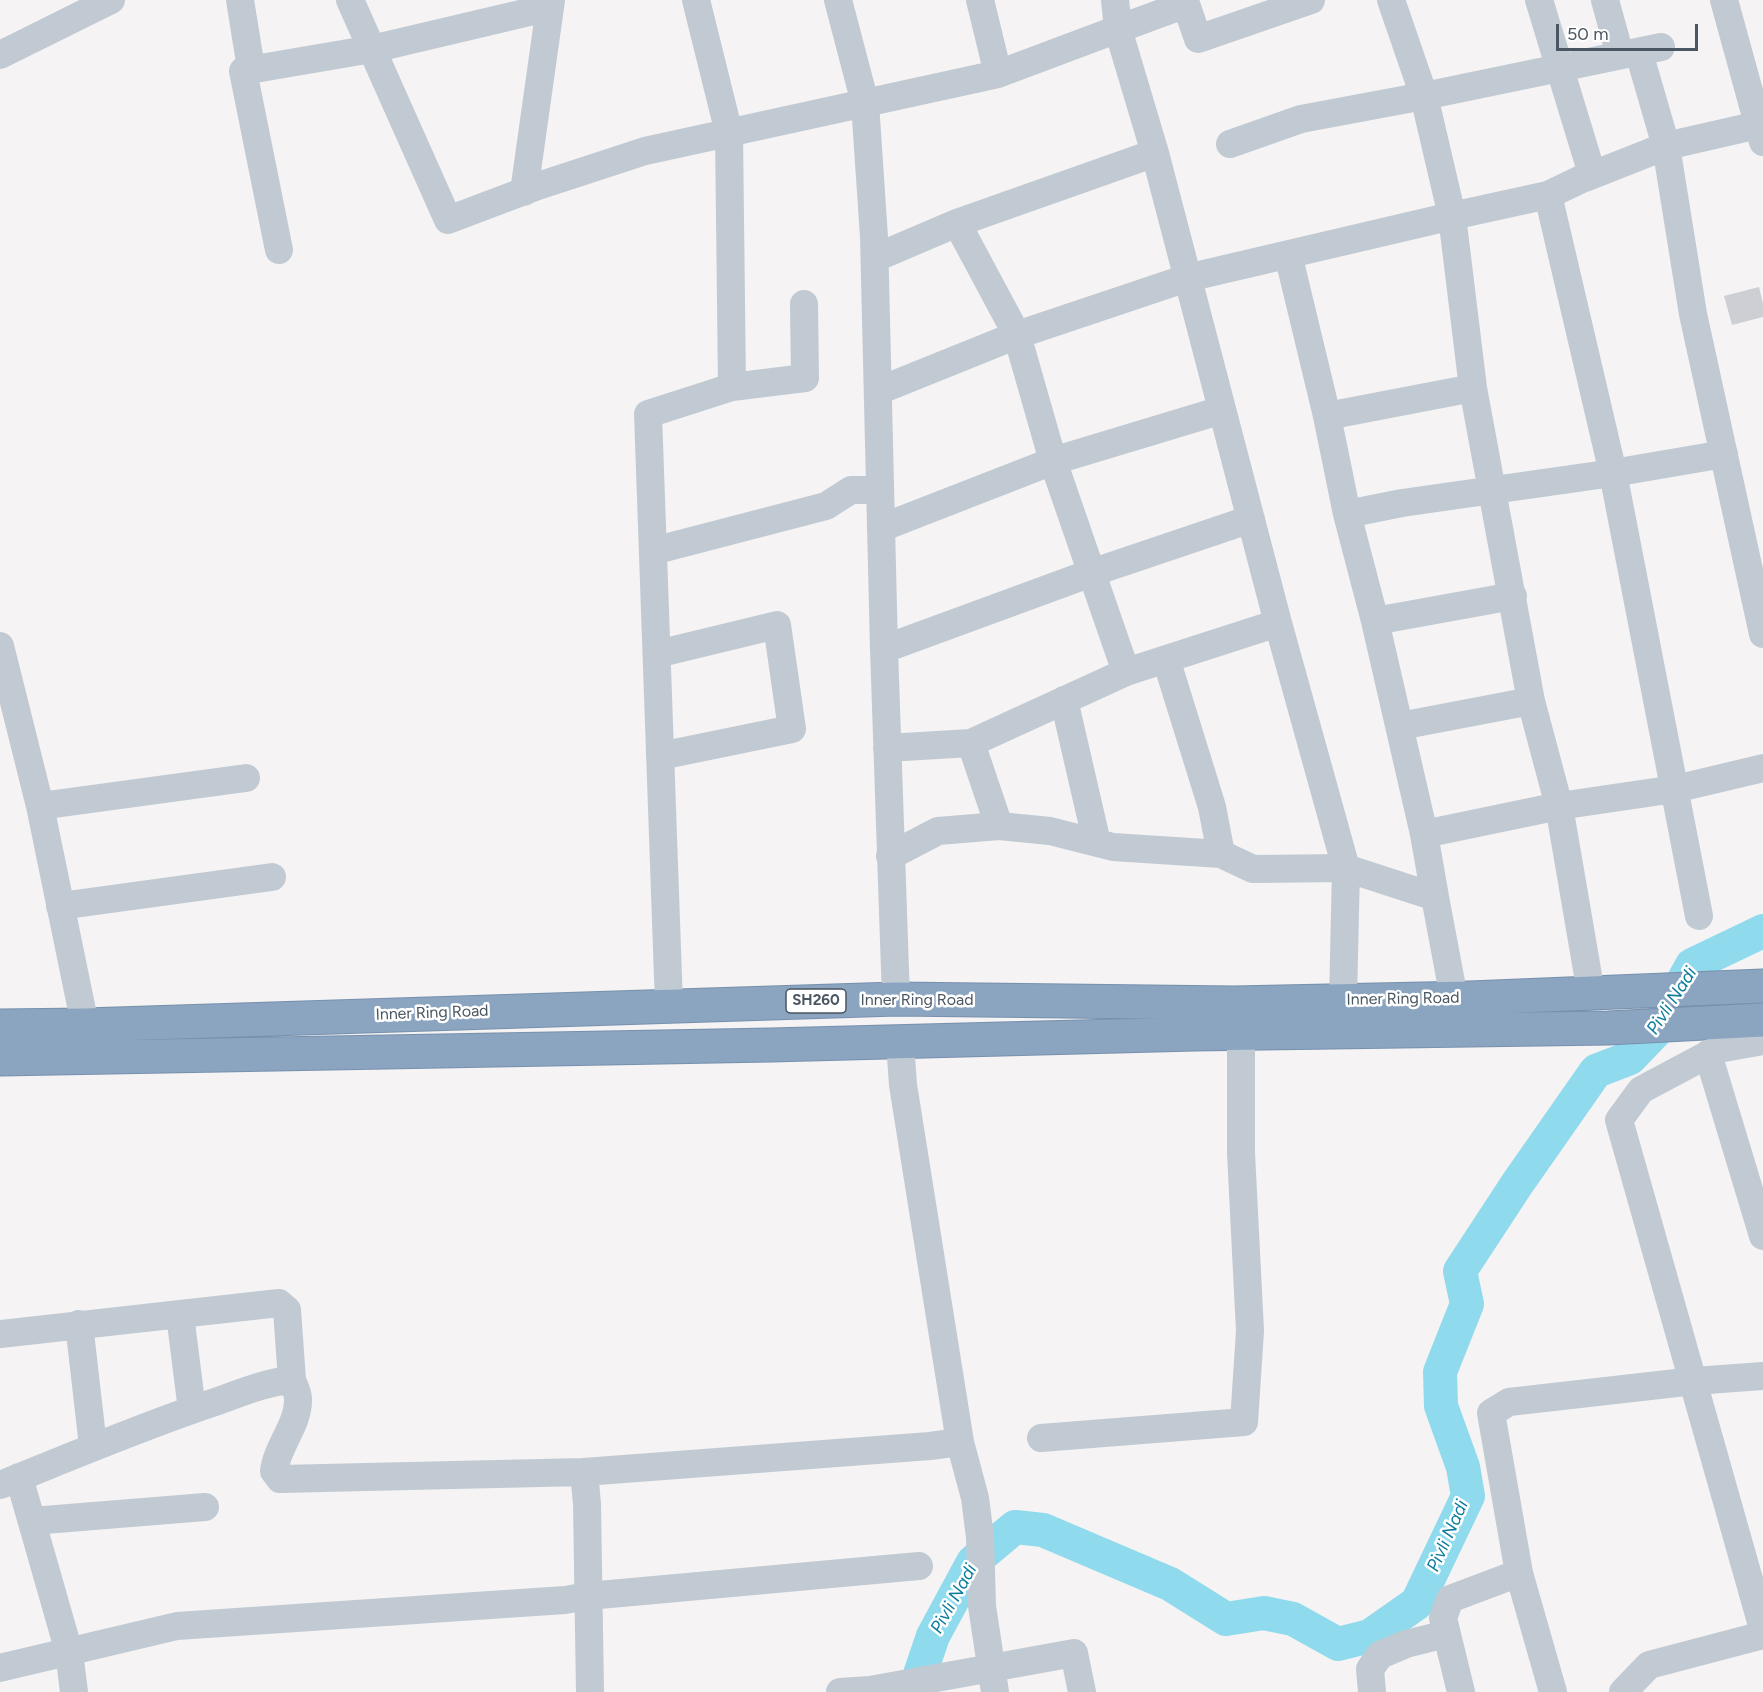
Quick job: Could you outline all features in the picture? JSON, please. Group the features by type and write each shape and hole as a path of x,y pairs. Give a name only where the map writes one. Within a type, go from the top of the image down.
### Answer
{"highway":[{"name":"Inner Ring Road","path":"0,1026 896,999 1234,1003 1454,998 1763,986"},
{"name":"Inner Ring Road","path":"0,1059 1608,1028 1705,1039 1763,1020"}],"street":[{"path":"0,56 70,8 111,0"},
{"path":"240,0 249,56"},
{"path":"350,0 448,220 645,151 998,74 1186,4 1198,39 1311,0"},
{"path":"696,0 729,133 732,387"},
{"path":"838,0 865,103 875,258 884,649 896,999"},
{"path":"980,0 998,74"},
{"path":"1115,0 1118,29 1155,153 1278,623 1346,868 1343,1001"},
{"path":"1391,0 1424,96 1452,216 1473,388 1531,701 1559,806 1591,993"},
{"path":"1539,0 1592,174 1586,178"},
{"path":"1605,0 1641,55 1666,146 1693,314 1763,634"},
{"path":"878,391 1017,335 1187,278 1548,195 1666,146 1762,130 1724,0"},
{"path":"279,250 243,71 372,49 550,4 524,192"},
{"path":"1230,144 1301,119 1560,67 1641,55"},
{"path":"875,258 957,223 1155,153"},
{"path":"1548,195 1613,473 1700,916"},
{"path":"957,223 1017,335 1053,461 1126,672"},
{"path":"1288,254 1327,416 1347,514 1400,726 1424,834 1454,998"},
{"path":"669,1005 648,414 732,387 805,378 804,304"},
{"path":"1327,416 1473,388"},
{"path":"881,528 1053,461 1222,410"},
{"path":"1347,514 1402,503 1613,473 1724,453"},
{"path":"653,551 826,506 851,490 880,490"},
{"path":"884,649 1091,573 1251,519"},
{"path":"1375,621 1512,596"},
{"path":"887,748 971,743 1126,672 1278,623"},
{"path":"657,654 777,625 792,729 660,756"},
{"path":"0,646 40,806 85,1025"},
{"path":"1166,659 1212,807 1221,854"},
{"path":"1064,700 1097,843"},
{"path":"1400,726 1531,701"},
{"path":"971,743 999,826"},
{"path":"1424,834 1559,806 1675,789 1763,768"},
{"path":"40,806 246,778"},
{"path":"890,856 938,831 999,826 1050,831 1113,847 1221,854 1253,869 1346,868 1435,897"},
{"path":"60,906 272,876"},
{"path":"1041,1438 1245,1422 1250,1330 1241,1153 1241,1034"},
{"path":"1705,1039 1718,1049 1763,1041"},
{"path":"1705,1039 1763,1236"},
{"path":"1705,1039 1641,1090 1619,1120 1763,1629"},
{"path":"900,1042 903,1085 960,1442 975,1498 980,1537 982,1606 993,1681"},
{"path":"0,1334 279,1304 287,1310 292,1380 298,1396 297,1410 276,1460 274,1471 280,1479 584,1472 960,1442"},
{"path":"180,1315 192,1410"},
{"path":"79,1324 93,1446"},
{"path":"1553,1692 1519,1573 1491,1413 1509,1402 1694,1381 1763,1376"},
{"path":"74,1692 69,1652 32,1521 10,1481 93,1446 192,1410 277,1381 292,1380"},
{"path":"584,1472 590,1692"},
{"path":"32,1521 205,1507"},
{"path":"0,1668 177,1626 565,1600 919,1566"},
{"path":"1461,1692 1443,1618 1450,1599 1519,1573"},
{"path":"1372,1692 1370,1669 1380,1655 1406,1644 1446,1634"},
{"path":"1623,1692 1649,1665 1763,1635"},
{"path":"840,1692 870,1690 944,1676 993,1681 1074,1653 1082,1692"}],"building":[{"path":"1759,287 1763,317 1732,325 1724,296"}],"waterway":[{"name":"Pivli Nadi","path":"914,1692 933,1636 973,1562 1015,1527 1043,1530 1170,1584 1226,1619 1264,1613 1293,1619 1338,1644 1370,1636 1417,1603 1468,1496 1463,1467 1441,1406 1440,1372 1467,1304 1460,1271 1596,1071 1630,1058 1655,1032 1692,965 1763,931"}]}
